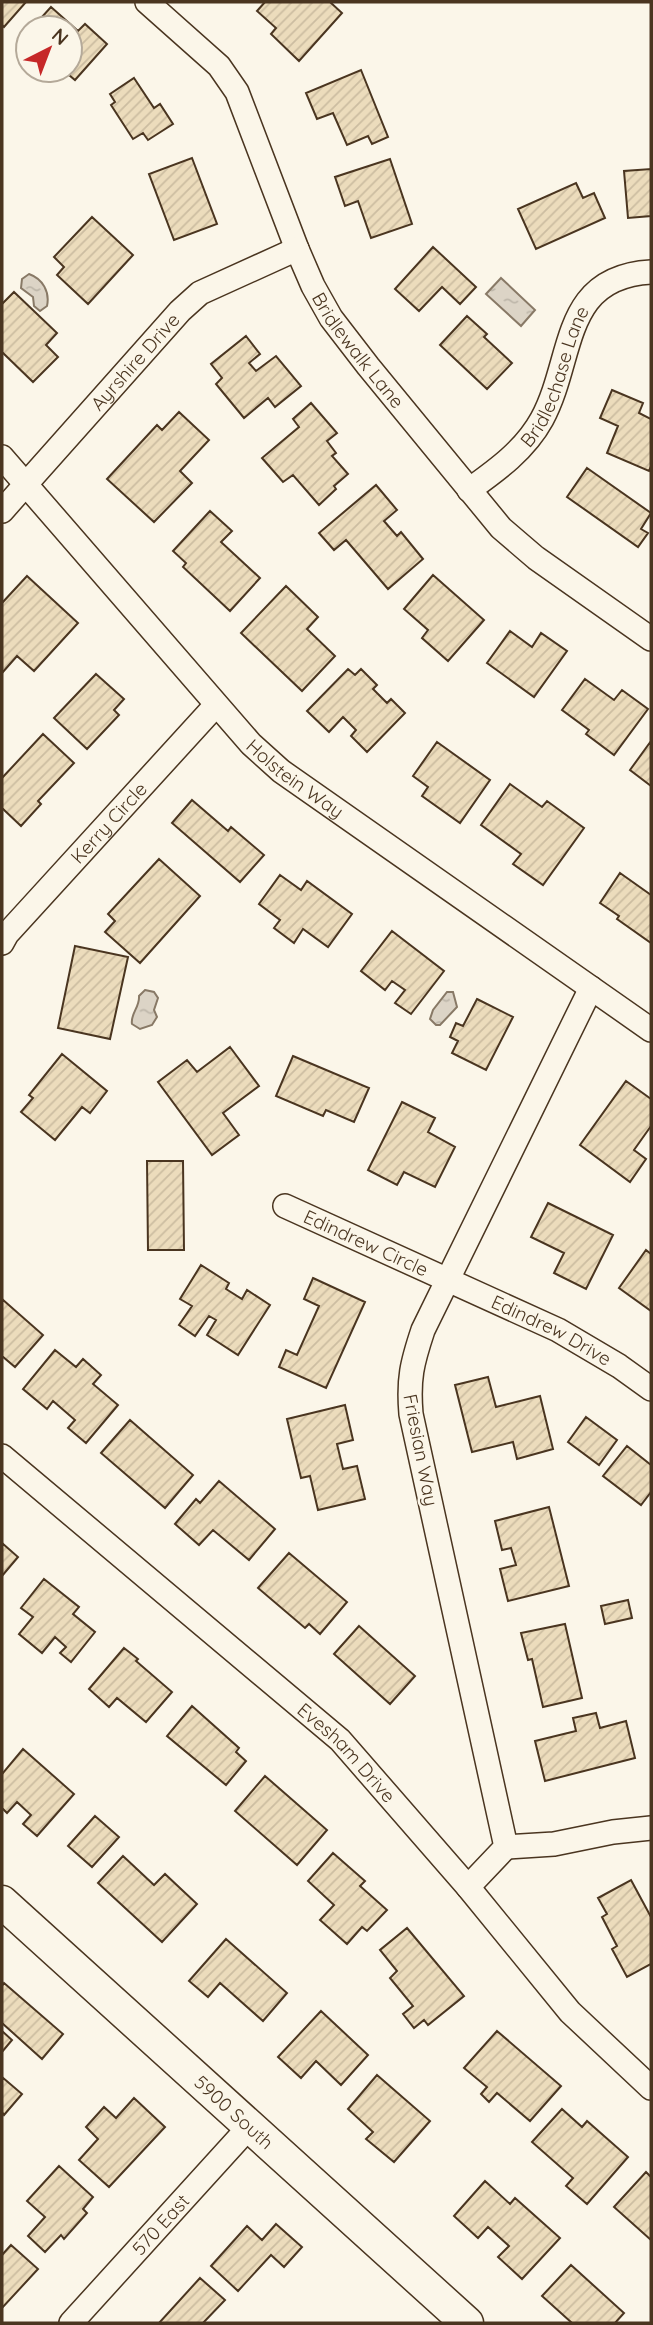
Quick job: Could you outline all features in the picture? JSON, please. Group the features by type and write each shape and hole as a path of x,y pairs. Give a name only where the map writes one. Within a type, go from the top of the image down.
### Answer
{"main road":[{"name":"5900 South","path":"2,1902 467,2323"}],"street":[{"name":"Bridlewalk Lane","path":"147,2 219,66 237,92 297,249 331,318 501,528 536,558 651,639"},
{"name":"Ayrshire Drive","path":"2,511 180,311 200,293 297,249"},
{"name":"Bridlechase Lane","path":"470,490 513,456 542,418 579,313 593,293 609,281 648,273"},
{"name":"Holstein Way","path":"2,457 216,705 251,744 281,771 651,1030"},
{"name":"Kerry Circle","path":"2,943 7,934 216,705"},
{"name":"Friesian Way","path":"506,1847 411,1414 409,1386 414,1358 424,1330 591,988"},
{"name":"Edindrew Circle","path":"285,1206 447,1281"},
{"name":"Edindrew Drive","path":"447,1281 558,1330 619,1366 651,1389"},
{"name":"Evesham Drive","path":"2,1456 340,1740 468,1887 570,2012 651,2088"},
{"path":"468,1887 506,1847 554,1844 613,1832 651,1828"},
{"name":"570 East","path":"71,2323 250,2126"}],"water":[{"path":"29,274 42,283 46,291 47,306 40,311 34,306 33,297 21,288 22,279"},
{"path":"501,278 535,310 521,326 486,294"},
{"path":"145,990 154,992 158,998 154,1010 157,1017 152,1025 140,1029 132,1024 132,1020 139,996"},
{"path":"447,992 453,992 457,1007 440,1025 436,1025 430,1019 433,1010"}],"building":[{"path":"2,2 26,2 4,27"},
{"path":"265,2 330,2 342,13 299,61 271,34 276,28 257,11"},
{"path":"51,7 59,14 45,14"},
{"path":"84,25 107,44 84,70"},
{"path":"361,70 388,137 372,144 368,136 347,145 333,113 317,119 306,93"},
{"path":"134,78 154,108 160,104 173,124 148,140 143,133 133,139 111,105 115,102 110,94"},
{"path":"192,158 217,224 174,240 149,174"},
{"path":"390,159 412,224 371,238 358,201 345,206 335,177"},
{"path":"651,169 651,216 628,218 624,171"},
{"path":"576,183 583,198 594,193 605,218 536,249 518,209"},
{"path":"92,217 133,255 88,304 57,275 64,267 54,257"},
{"path":"433,247 476,287 460,304 442,287 419,311 395,289"},
{"path":"14,292 57,333 46,345 58,357 33,382 2,352 2,304"},
{"path":"467,316 487,334 484,337 512,363 487,389 440,345"},
{"path":"246,336 260,354 249,363 256,371 276,356 301,386 275,407 268,398 244,418 216,384 222,378 211,364"},
{"path":"612,390 643,403 639,413 651,419 649,471 607,453 618,426 600,418"},
{"path":"311,403 337,433 327,441 336,453 332,456 348,474 319,505 293,475 283,482 262,458 299,427 293,419"},
{"path":"179,412 209,440 180,471 192,483 154,522 107,479 157,425 162,430"},
{"path":"587,468 651,513 641,529 648,533 638,547 567,497"},
{"path":"376,485 397,510 384,521 397,536 401,532 423,559 388,589 346,540 334,550 319,533"},
{"path":"210,511 232,531 221,542 260,578 230,611 183,567 186,563 173,551"},
{"path":"433,575 484,620 448,661 422,638 428,630 404,609"},
{"path":"27,576 78,623 34,671 17,656 2,673 2,603"},
{"path":"286,586 318,617 307,629 335,656 302,691 241,633"},
{"path":"510,631 532,647 541,633 567,651 534,697 487,663"},
{"path":"348,669 355,675 361,669 377,685 373,689 387,703 391,699 405,713 367,752 351,736 356,730 343,717 329,732 307,711"},
{"path":"96,674 124,699 114,710 119,715 87,749 54,718"},
{"path":"585,679 614,700 622,690 648,709 614,755 586,734 589,730 562,710"},
{"path":"43,734 74,763 38,801 41,804 21,826 2,808 2,778"},
{"path":"651,741 651,786 630,770"},
{"path":"437,742 490,780 460,823 422,796 428,787 413,776"},
{"path":"510,784 542,807 547,801 584,828 543,885 513,864 521,854 481,825"},
{"path":"192,800 228,831 231,827 264,855 240,882 172,823"},
{"path":"159,859 200,896 140,963 105,932 115,921 108,914"},
{"path":"620,873 651,895 651,943 600,903"},
{"path":"280,875 301,890 307,881 352,914 328,947 303,929 294,943 274,928 280,920 259,904"},
{"path":"392,931 444,971 411,1014 395,1003 405,990 392,981 385,990 361,971"},
{"path":"75,946 128,957 110,1039 58,1028"},
{"path":"477,999 513,1017 486,1070 452,1053 458,1041 450,1037 456,1023 463,1026"},
{"path":"230,1047 259,1086 223,1113 239,1135 212,1155 158,1082 187,1060 197,1072"},
{"path":"62,1054 107,1091 90,1113 82,1107 55,1140 21,1112 33,1098 29,1095"},
{"path":"293,1056 369,1088 354,1122 326,1110 323,1116 276,1096"},
{"path":"626,1081 651,1099 651,1126 634,1150 646,1159 630,1182 580,1145"},
{"path":"402,1102 435,1118 428,1132 455,1147 435,1187 404,1172 397,1185 368,1170"},
{"path":"147,1161 183,1161 184,1250 148,1250"},
{"path":"548,1203 613,1235 586,1289 554,1273 564,1253 531,1237"},
{"path":"646,1250 651,1254 651,1311 619,1288"},
{"path":"201,1265 229,1283 226,1289 242,1299 247,1290 270,1305 238,1355 207,1335 216,1320 209,1316 195,1336 179,1325 192,1306 180,1299"},
{"path":"313,1278 365,1302 326,1388 279,1367 286,1350 297,1355 319,1306 304,1299"},
{"path":"2,1299 43,1335 15,1367 2,1356"},
{"path":"55,1350 76,1367 83,1359 101,1375 93,1384 118,1405 86,1443 68,1428 75,1420 53,1401 47,1409 23,1389"},
{"path":"488,1377 496,1407 540,1396 553,1449 517,1459 513,1442 472,1452 455,1385"},
{"path":"345,1405 353,1440 337,1444 343,1469 357,1466 365,1499 318,1510 310,1476 301,1478 287,1419"},
{"path":"586,1417 617,1440 599,1465 568,1442"},
{"path":"130,1420 193,1475 165,1508 101,1453"},
{"path":"627,1446 651,1465 651,1492 641,1505 603,1476"},
{"path":"219,1481 275,1529 249,1560 213,1530 199,1545 175,1524 196,1499 200,1503"},
{"path":"549,1507 569,1586 508,1601 500,1569 516,1565 511,1548 502,1550 495,1521"},
{"path":"2,1543 18,1557 2,1576"},
{"path":"289,1553 347,1602 320,1634 309,1624 305,1628 258,1588"},
{"path":"44,1579 79,1607 73,1614 95,1632 71,1662 60,1653 66,1647 55,1637 42,1653 19,1634 33,1617 21,1608"},
{"path":"628,1600 632,1618 605,1624 601,1606"},
{"path":"565,1624 582,1698 543,1707 532,1659 528,1660 521,1633"},
{"path":"359,1626 415,1676 390,1704 334,1654"},
{"path":"124,1648 172,1692 146,1722 117,1698 109,1707 89,1689"},
{"path":"192,1706 239,1748 236,1752 246,1761 226,1785 167,1736"},
{"path":"596,1713 600,1728 626,1721 635,1758 545,1781 535,1741 576,1731 573,1718"},
{"path":"23,1749 74,1794 37,1836 23,1824 31,1815 17,1802 7,1813 2,1808 2,1774"},
{"path":"265,1776 327,1830 297,1865 235,1811"},
{"path":"95,1816 119,1837 92,1867 68,1846"},
{"path":"333,1853 365,1881 360,1886 387,1910 367,1931 362,1927 347,1944 320,1920 334,1905 308,1881"},
{"path":"123,1856 154,1885 165,1874 197,1904 162,1942 98,1883"},
{"path":"631,1880 651,1917 651,1964 627,1977 612,1949 617,1946 602,1917 607,1914 598,1898"},
{"path":"407,1928 464,1996 428,2025 424,2020 414,2028 403,2014 413,2006 390,1978 397,1971 380,1950"},
{"path":"226,1939 287,1993 263,2021 220,1983 208,1997 189,1981"},
{"path":"4,1983 63,2034 42,2059 2,2023"},
{"path":"321,2011 368,2055 341,2085 316,2061 301,2078 278,2057"},
{"path":"2,2031 12,2040 2,2052"},
{"path":"497,2031 561,2086 530,2121 497,2093 489,2102 481,2094 487,2087 464,2068"},
{"path":"377,2075 430,2121 394,2162 366,2139 373,2132 348,2109"},
{"path":"2,2077 22,2094 4,2115 2,2112"},
{"path":"134,2098 165,2127 109,2187 79,2160 98,2139 86,2127 104,2107 116,2118"},
{"path":"562,2109 582,2127 587,2121 628,2157 587,2204 566,2186 573,2178 532,2142"},
{"path":"59,2166 93,2197 83,2209 87,2213 64,2239 61,2235 45,2252 28,2236 45,2217 27,2201"},
{"path":"646,2172 651,2177 651,2240 614,2207"},
{"path":"485,2181 510,2204 515,2198 560,2238 522,2279 498,2257 509,2246 488,2227 478,2238 454,2216"},
{"path":"276,2224 302,2247 284,2267 271,2255 238,2291 211,2266 247,2226 262,2240"},
{"path":"11,2245 38,2269 2,2308 2,2255"},
{"path":"571,2265 624,2313 615,2323 572,2323 542,2296"},
{"path":"200,2278 225,2300 203,2323 159,2323"}]}
